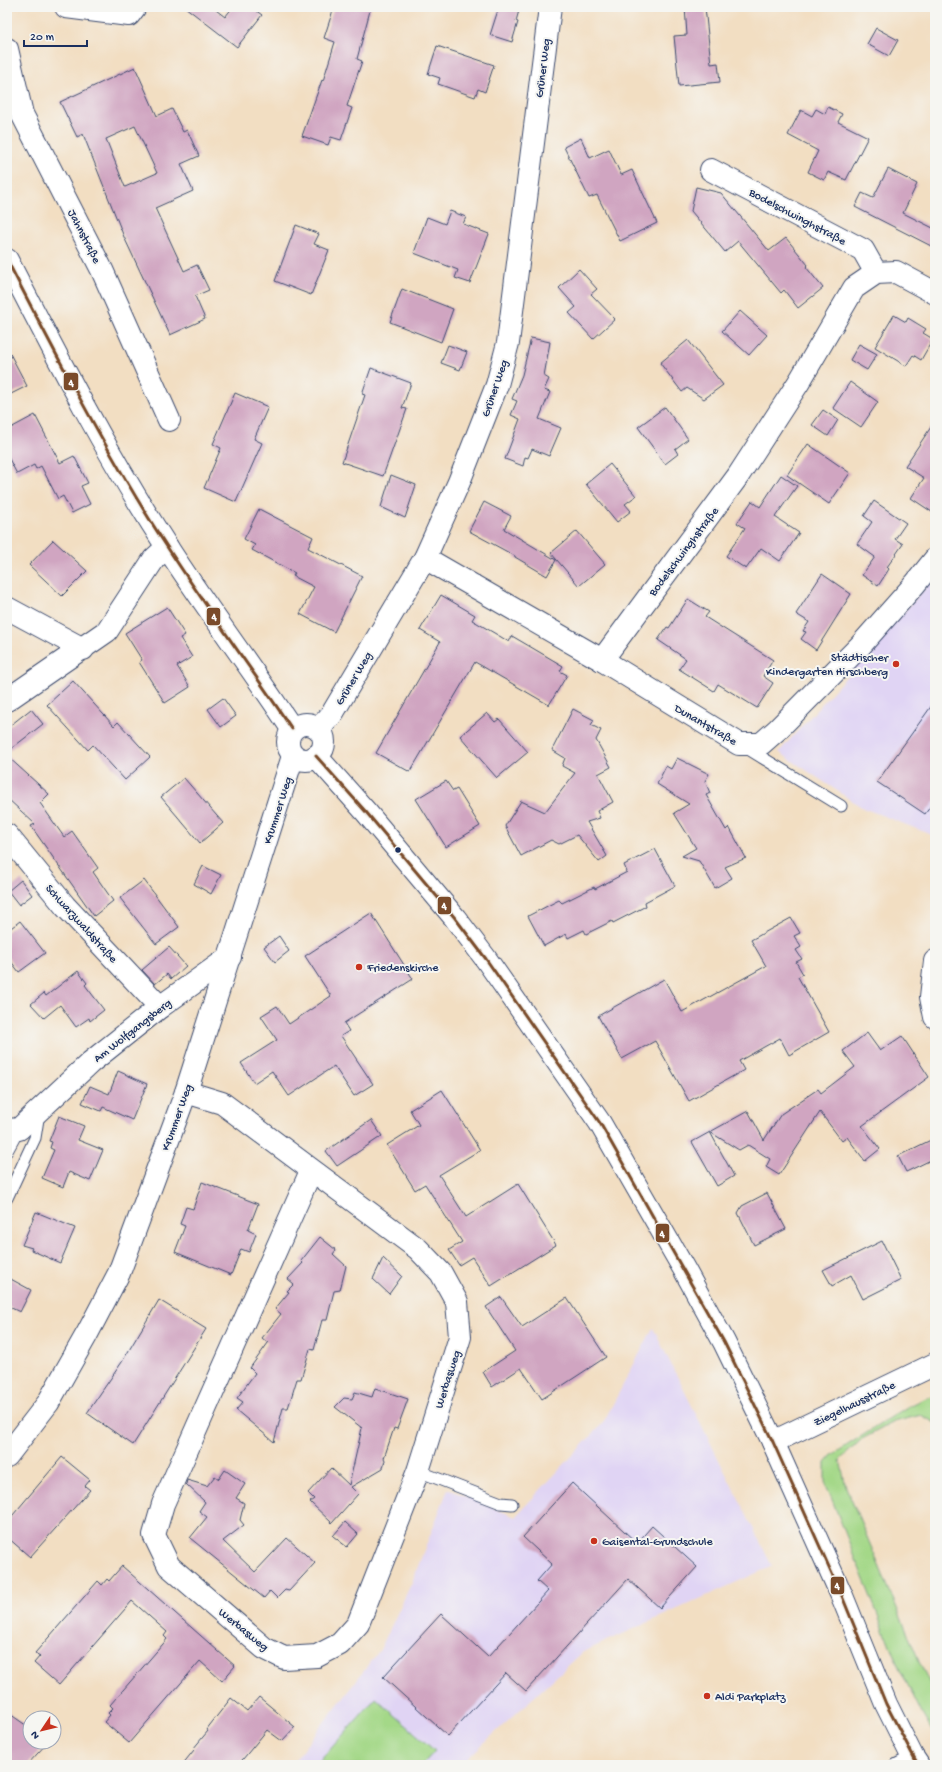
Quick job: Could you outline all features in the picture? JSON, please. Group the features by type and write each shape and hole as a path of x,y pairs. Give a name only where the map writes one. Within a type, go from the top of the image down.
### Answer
{"street":[{"path":"66,7 129,15 135,7"},
{"name":"Grüner Weg","path":"318,729 332,714 425,558 459,482 497,385 508,343 525,216 538,89 550,7"},
{"name":"Jahnstraße","path":"7,49 22,114 102,270 169,420"},
{"name":"Bodelschwinghstraße","path":"602,660 738,476 799,382 854,288 876,273 863,250 711,170"},
{"path":"7,260 50,344 119,469 167,547 292,729"},
{"path":"876,273 896,272 935,293"},
{"path":"7,700 107,631 154,559 167,547"},
{"path":"425,558 602,660"},
{"name":"Dunantstraße","path":"602,660 739,744 761,744 778,729 860,646 915,584 935,558"},
{"path":"7,608 83,649"},
{"path":"304,724 313,725 318,729 323,738 321,751 310,759 302,759 293,756 288,745 288,738 292,729 304,724"},
{"name":"Krummer Weg","path":"7,1456 48,1403 87,1334 118,1273 186,1092 293,756"},
{"path":"316,756 366,812 455,918 491,966 600,1123 720,1335 773,1442 842,1596 908,1762"},
{"name":"Schwarzwaldstraße","path":"7,835 65,906 160,1008"},
{"name":"Am Wolfgangsberg","path":"13,1129 40,1109 91,1062 160,1008 230,957"},
{"path":"935,961 931,997 935,1017"},
{"name":"Werbasweg","path":"186,1092 222,1103 311,1171 418,1249 441,1273 457,1302 460,1338 418,1471 358,1624 340,1644 317,1656 284,1658 264,1648 169,1566 154,1535 163,1504 311,1171"},
{"name":"Ziegelhausstraße","path":"773,1442 935,1364"}],"lane":[{"path":"739,744 841,806"},
{"path":"7,1198 36,1138 40,1109"},
{"path":"7,1151 13,1129"},
{"path":"418,1471 501,1503 512,1504"}],"shaded area":[{"name":"Städtischer Kindergarten Hirschberg","path":"935,577 935,836 863,808 779,752"},
{"name":"Gaisental-Grundschule","path":"653,1328 772,1566 583,1652 460,1765 291,1765 380,1650 412,1582 448,1489 515,1517 603,1423"}],"green space":[{"path":"935,1394 935,1423 921,1415 894,1422 862,1439 840,1460 846,1487 920,1663 935,1694 935,1736 923,1716 897,1663 825,1482 825,1463 832,1455 907,1407"},
{"path":"376,1698 435,1751 422,1765 316,1765"}],"building":[{"path":"185,7 212,7 225,17 233,7 251,7 262,15 237,47"},
{"path":"334,7 371,7 357,59 362,61 347,106 352,108 341,140 331,137 328,145 302,136 322,80 323,81 335,42 324,38"},
{"path":"499,7 520,7 516,21 518,22 512,42 490,35"},
{"path":"685,7 705,7 711,64 718,63 720,82 679,86 674,36 687,35"},
{"path":"876,28 898,40 889,56 867,44"},
{"path":"437,46 494,65 485,92 478,89 475,97 438,84 440,78 428,74"},
{"path":"135,67 157,116 172,109 183,132 187,130 199,156 181,164 193,191 155,208 184,271 197,265 209,290 195,296 205,319 170,335 124,237 83,134 77,137 60,102","holes":["135,126 157,173 125,187 106,139"]},
{"path":"828,107 842,114 838,122 868,137 846,180 828,172 824,180 808,172 818,151 788,135 801,110 812,116 816,109 825,114"},
{"path":"581,138 590,158 609,149 621,175 632,170 657,223 620,241 597,195 589,198 564,147"},
{"path":"888,169 917,184 903,213 935,229 935,248 855,207 862,193 873,198"},
{"path":"696,187 721,193 769,251 786,238 808,265 806,267 823,288 798,308 784,290 781,293 738,241 725,252 691,211"},
{"path":"450,211 466,217 463,224 489,234 470,283 455,278 458,270 414,253 427,217 445,224"},
{"path":"296,225 319,234 314,244 329,250 311,295 275,281"},
{"path":"579,269 597,289 591,294 615,319 593,339 569,313 576,307 559,288"},
{"path":"402,289 453,309 441,342 390,322"},
{"path":"740,311 767,335 749,355 722,331"},
{"path":"894,315 906,322 908,318 926,329 923,333 933,339 921,360 913,355 906,366 875,347"},
{"path":"531,338 550,342 544,376 549,379 544,390 550,392 539,419 561,428 549,456 532,449 528,458 525,457 523,466 505,459 520,419 511,415 517,401 512,399 522,375"},
{"path":"688,340 723,385 704,399 687,388 682,392 660,363"},
{"path":"859,344 877,354 867,370 850,360"},
{"path":"448,345 467,352 460,370 441,363"},
{"path":"7,348 27,386 7,396"},
{"path":"371,368 411,383 402,408 407,409 383,476 342,462 365,395 362,394"},
{"path":"850,382 878,402 861,427 833,408"},
{"path":"235,393 268,407 254,439 262,443 236,502 204,488 221,448 213,444"},
{"path":"665,407 688,439 675,449 678,454 665,464 638,427"},
{"path":"823,410 838,420 828,436 812,425"},
{"path":"35,415 60,463 74,456 88,483 81,486 90,504 72,513 63,496 58,499 41,466 36,469 34,465 17,474 7,455 7,430"},
{"path":"935,421 935,514 911,498 924,478 905,466"},
{"path":"808,444 850,473 829,504 787,475"},
{"path":"610,464 636,496 625,504 631,511 617,522 586,484"},
{"path":"391,475 416,485 405,518 381,507"},
{"path":"781,475 797,486 775,517 799,533 780,561 761,548 746,569 726,556 745,528 737,523 752,501 760,507"},
{"path":"874,501 906,523 895,539 903,544 887,567 889,569 878,586 862,575 875,557 857,544 872,522 864,516"},
{"path":"484,502 511,516 504,529 556,560 547,576 515,556 469,531"},
{"path":"259,509 313,537 308,548 362,576 334,632 300,614 314,587 293,576 295,573 252,550 255,545 244,539"},
{"path":"577,531 605,564 579,586 551,553"},
{"path":"53,540 87,571 62,596 29,565"},
{"path":"822,574 851,594 816,650 801,639 806,632 803,631 809,622 796,614"},
{"path":"441,595 475,615 472,620 509,642 512,636 563,666 560,671 567,675 549,705 475,662 410,772 376,753 440,642 420,630"},
{"path":"688,599 709,612 705,617 773,660 763,676 773,683 757,708 718,684 714,691 679,669 686,659 658,640 667,627 669,628"},
{"path":"167,607 185,635 180,638 192,657 177,666 190,687 165,703 139,662 142,660 125,633"},
{"path":"73,681 114,726 118,722 150,757 125,780 93,745 88,750 47,705"},
{"path":"223,698 236,716 221,727 208,709"},
{"path":"935,701 935,800 925,814 877,782"},
{"path":"31,709 43,724 7,752 7,728"},
{"path":"573,709 594,720 591,725 601,730 596,740 611,767 598,774 613,802 597,811 600,818 587,822 607,856 599,862 577,835 559,844 551,840 521,856 505,826 521,801 545,812 575,773 562,766 565,758 552,750"},
{"path":"487,713 495,722 499,719 528,752 497,778 460,736"},
{"path":"7,756 49,794 40,803 64,837 72,831 98,868 93,872 113,901 94,916 31,826 35,824 7,798"},
{"path":"677,758 709,774 705,781 710,793 706,795 726,830 729,827 746,858 725,867 732,878 715,888 699,861 682,856 696,848 674,813 689,804 657,784 666,766 671,769"},
{"path":"184,778 223,823 200,843 161,797"},
{"path":"446,781 453,791 457,789 480,826 446,847 416,799"},
{"path":"655,849 675,886 645,902 646,906 613,923 612,921 586,934 584,930 568,938 566,934 544,946 528,916 559,900 562,903 594,887 595,889 627,872 624,865"},
{"path":"203,866 221,875 211,894 194,884"},
{"path":"21,880 32,895 19,905 8,891"},
{"path":"144,880 179,927 156,944 120,898"},
{"path":"371,913 413,979 344,1023 349,1031 341,1036 373,1084 354,1096 334,1066 289,1096 272,1071 254,1083 241,1063 277,1040 261,1016 277,1006 289,1024 331,996 305,956"},
{"path":"791,918 800,933 794,936 801,947 796,950 802,959 796,962 803,974 798,977 829,1032 789,1055 780,1038 739,1061 744,1070 689,1101 655,1041 622,1059 598,1016 664,979 682,1012 766,966 751,940"},
{"path":"20,921 45,953 19,972 7,956 7,931"},
{"path":"279,936 289,951 275,962 264,947"},
{"path":"169,947 186,966 171,979 167,974 155,984 142,970"},
{"path":"78,971 87,983 85,985 104,1010 90,1021 89,1018 76,1027 60,1005 44,1018 31,1004 44,993 46,996"},
{"path":"867,1033 880,1051 902,1036 929,1077 862,1126 880,1149 865,1161 847,1137 842,1141 820,1112 779,1175 766,1167 770,1159 748,1145 739,1150 710,1132 748,1111 764,1140 781,1114 818,1089 821,1093 855,1067 843,1051"},
{"path":"118,1071 147,1084 132,1120 103,1107 101,1111 82,1103 90,1086 109,1094"},
{"path":"442,1090 480,1150 439,1175 466,1217 518,1184 556,1245 491,1286 472,1257 459,1265 449,1250 462,1242 425,1184 415,1190 387,1145 419,1125 410,1110"},
{"path":"59,1116 84,1126 78,1140 103,1150 90,1181 69,1172 63,1187 42,1178 54,1150 50,1148 52,1142 49,1141"},
{"path":"371,1120 382,1136 337,1166 326,1151"},
{"path":"710,1132 734,1176 717,1186 692,1142"},
{"path":"935,1138 935,1158 906,1172 898,1156"},
{"path":"202,1182 258,1204 248,1230 256,1234 249,1252 241,1249 231,1275 175,1252 185,1226 180,1224 186,1207 193,1209"},
{"path":"767,1193 786,1229 754,1245 738,1213 742,1206"},
{"path":"36,1212 75,1228 60,1263 31,1250 32,1248 22,1245"},
{"path":"320,1237 336,1250 333,1254 346,1266 340,1290 334,1291 327,1320 322,1320 314,1350 310,1349 301,1379 297,1379 288,1408 283,1408 274,1442 236,1410 243,1402 237,1398 255,1373 250,1368 268,1343 262,1338 281,1314 275,1309 289,1292 287,1291 294,1284 288,1279 303,1263 301,1261"},
{"path":"882,1241 901,1280 863,1299 851,1275 832,1286 823,1270"},
{"path":"383,1258 402,1276 389,1294 373,1279"},
{"path":"7,1277 31,1290 20,1312 7,1306"},
{"path":"501,1297 522,1327 567,1298 606,1357 542,1399 521,1368 492,1387 483,1372 515,1351 486,1307"},
{"path":"159,1300 206,1329 133,1445 87,1413 122,1362"},
{"path":"375,1388 408,1399 397,1429 394,1428 384,1458 383,1468 351,1487 358,1494 332,1523 310,1502 314,1499 308,1493 331,1468 349,1485 362,1428 335,1407 344,1398 352,1399 355,1392 372,1397"},
{"path":"62,1457 90,1480 85,1486 90,1490 30,1557 7,1537 7,1522"},
{"path":"225,1470 245,1484 236,1498 244,1503 240,1520 244,1525 223,1541 255,1572 287,1538 315,1563 289,1591 285,1590 277,1598 270,1591 264,1598 190,1538 207,1517 199,1511 205,1502 186,1484 187,1480 207,1486 215,1476 219,1479"},
{"path":"572,1483 637,1543 652,1526 697,1567 660,1608 628,1579 526,1691 506,1673 448,1736 383,1677 441,1614 488,1657 548,1591 537,1581 552,1564 523,1537"},
{"path":"345,1522 358,1534 347,1547 333,1536"},
{"path":"122,1566 235,1666 222,1681 200,1661 129,1743 104,1722 110,1715 108,1713 113,1708 110,1705 167,1639 164,1636 167,1632 132,1601 59,1685 34,1663 40,1656 35,1653 98,1581 102,1585 107,1579 109,1581"},
{"path":"259,1697 295,1727 282,1741 267,1730 238,1765 182,1765 208,1731 206,1730 231,1698 247,1711"},
{"path":"7,1712 22,1722 22,1750 41,1750 27,1765 7,1765"}],"transit line":[{"name":"4","path":"7,260 91,419 162,540 292,729"},
{"name":"4","path":"316,756 366,812 455,918 486,959 600,1123 724,1342 773,1442 842,1596 886,1704 918,1765"}],"place":[{"name":"Städtischer Kindergarten Hirschberg","path":"896,664"},
{"name":"Friedenskirche","path":"359,967"},
{"name":"Gaisental-Grundschule","path":"594,1541"},
{"name":"Aldi Parkplatz","path":"707,1696"}]}
